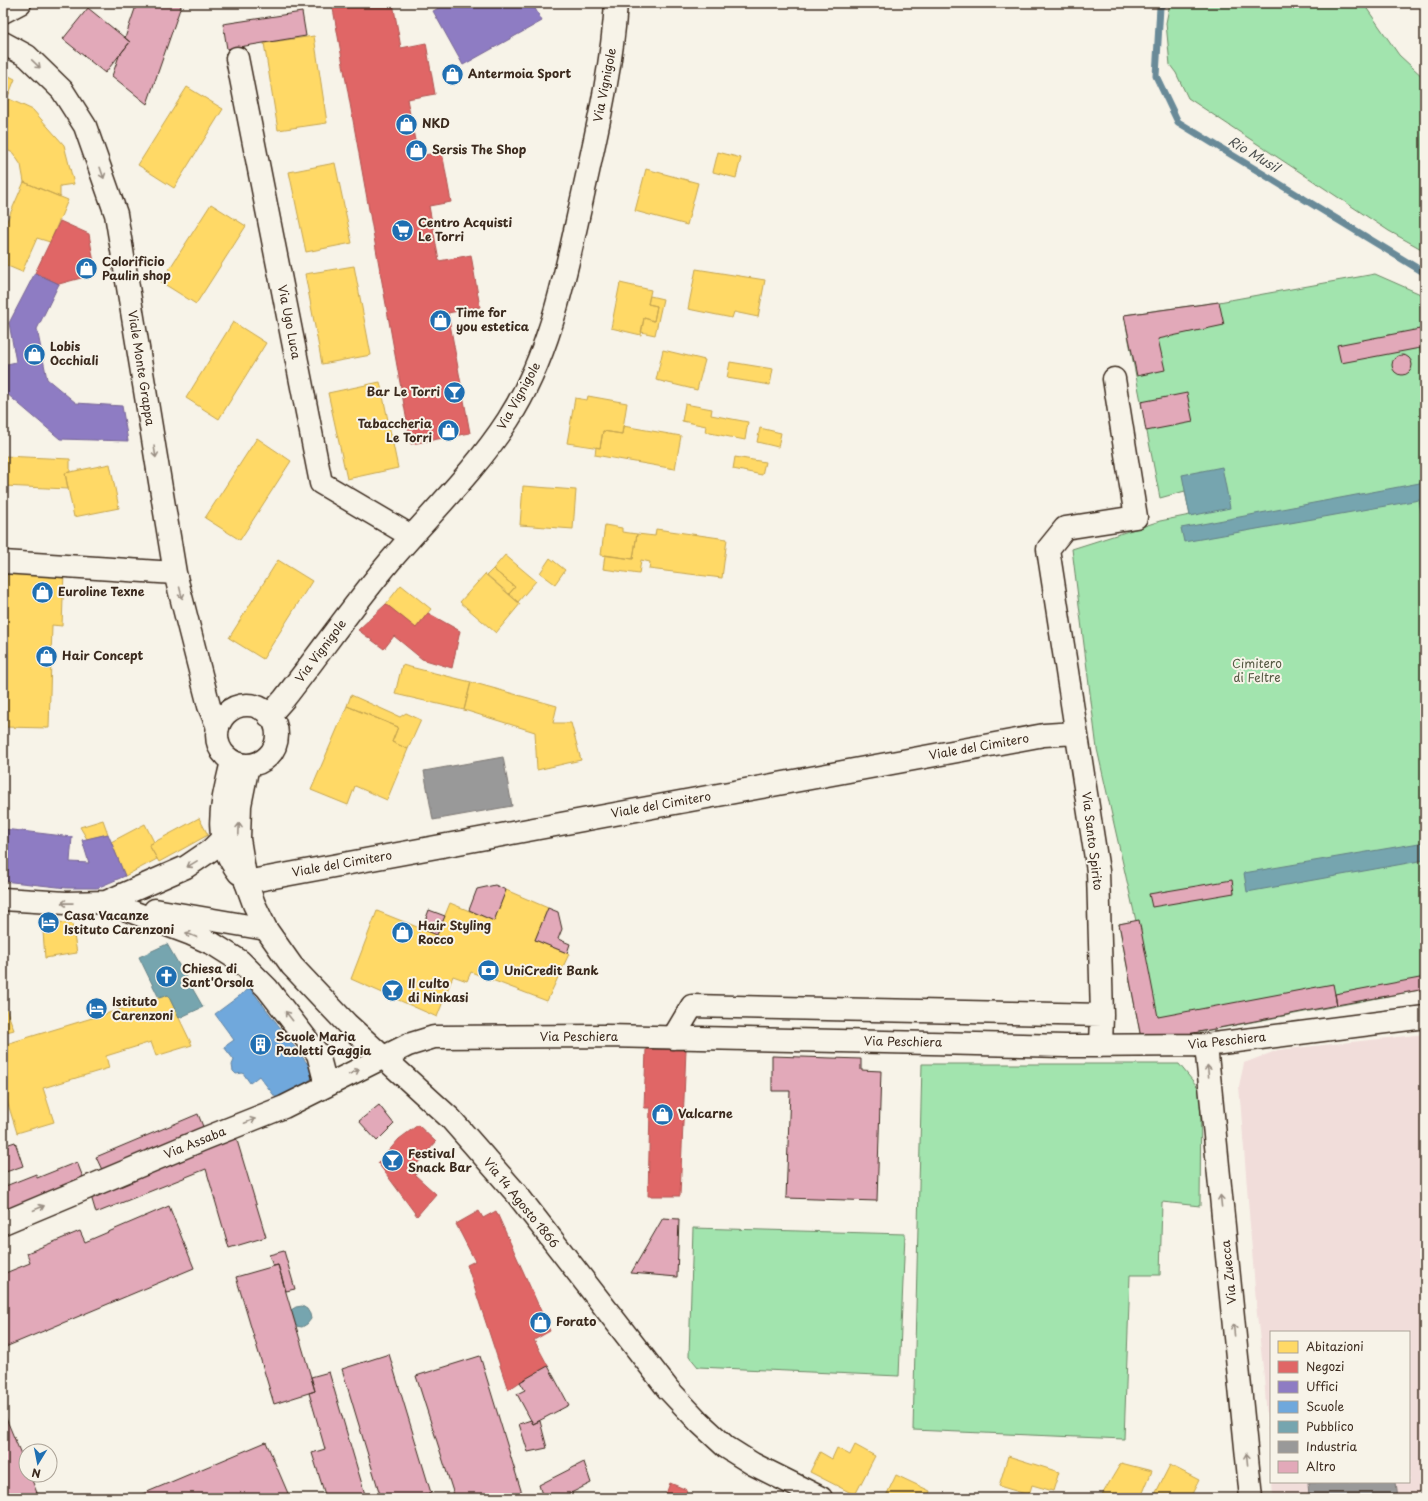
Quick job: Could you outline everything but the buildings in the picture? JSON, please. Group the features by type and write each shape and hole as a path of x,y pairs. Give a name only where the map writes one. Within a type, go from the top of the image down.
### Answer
{"street":[{"path":"3,12 20,3"},
{"name":"Via Vignigole","path":"269,716 284,699 386,567 483,456 504,425 534,373 548,338 562,287 593,152 613,46 616,3"},
{"name":"Viale Monte Grappa","path":"3,43 27,56 62,90 85,126 116,214 176,573 209,706 218,727"},
{"name":"Via Ugo Luca","path":"237,58 321,483 412,536"},
{"name":"Via Santo Spirito","path":"1101,1046 1102,1015 1098,871 1048,550 1065,528 1136,517 1114,379"},
{"path":"3,562 176,573"},
{"path":"245,706 262,710 269,716 277,733 276,743 272,752 266,759 257,764 240,763 225,756 218,742 217,734 222,718 228,712 245,706"},
{"name":"Viale del Cimitero","path":"246,882 1036,736 1076,733"},
{"name":"Via 14 Agosto 1866","path":"240,763 221,812 222,839 231,863 246,882"},
{"name":"Via 14 Agosto 1866","path":"240,763 239,839 246,882 254,904 266,929 292,966 347,1024 451,1119 516,1193 668,1389 700,1423 726,1447 753,1464 821,1498"},
{"path":"106,902 186,867 206,854 222,839"},
{"path":"3,899 66,903 106,902 266,929"},
{"path":"106,902 191,934 213,944 240,961 268,988 318,1054 324,1077 324,1086"},
{"path":"673,1038 692,1006 1102,1015"},
{"name":"Via Peschiera","path":"384,1057 408,1045 434,1037 606,1036 1101,1046 1206,1045 1425,1017"},
{"name":"Via Zuecca","path":"1206,1045 1251,1498"},
{"name":"Via Assaba","path":"3,1223 284,1107 384,1057"}],"shaded area":[{"path":"1425,1034 1425,1498 1273,1498 1272,1483 1410,1483 1410,1331 1270,1331 1270,1462 1239,1086 1244,1063 1278,1050"}],"green space":[{"path":"1170,3 1363,3 1399,55 1425,79 1425,251 1389,231 1188,98 1176,73 1170,65 1166,23"},
{"name":"Cimitero di Feltre","path":"1375,274 1425,296 1425,989 1142,1043 1119,924 1136,921 1097,749 1072,549 1160,521 1190,515 1185,491 1160,498 1124,315 1219,302"},
{"path":"922,1064 1179,1064 1201,1091 1200,1206 1162,1202 1160,1275 1130,1275 1124,1439 913,1430"},
{"path":"693,1228 905,1234 899,1376 698,1367 689,1356"}],"waterway":[{"name":"Rio Musil","path":"1164,3 1160,7 1156,76 1178,122 1425,273"}],"place":[{"name":"Antermoia Sport","path":"453,74"},
{"name":"NKD","path":"407,124"},
{"name":"Sersis The Shop","path":"417,150"},
{"name":"Centro Acquisti Le Torri","path":"403,230"},
{"name":"Colorificio Paulin shop","path":"86,269"},
{"name":"Time for you estetica","path":"440,320"},
{"name":"Lobis Occhiali","path":"35,354"},
{"name":"Bar Le Torri","path":"455,392"},
{"name":"Tabaccheria Le Torri","path":"448,431"},
{"name":"Euroline Texne","path":"43,592"},
{"name":"Hair Concept","path":"47,656"},
{"name":"Casa Vacanze Istituto Carenzoni","path":"48,923"},
{"name":"Hair Styling Rocco","path":"402,933"},
{"name":"UniCredit Bank","path":"488,971"},
{"name":"Chiesa di Sant'Orsola","path":"167,976"},
{"name":"Il culto di Ninkasi","path":"393,991"},
{"name":"Istituto Carenzoni","path":"97,1009"},
{"name":"Scuole Maria Paoletti Gaggia","path":"261,1044"},
{"name":"Valcarne","path":"663,1114"},
{"name":"Festival Snack Bar","path":"393,1161"},
{"name":"Forato","path":"541,1322"}]}
